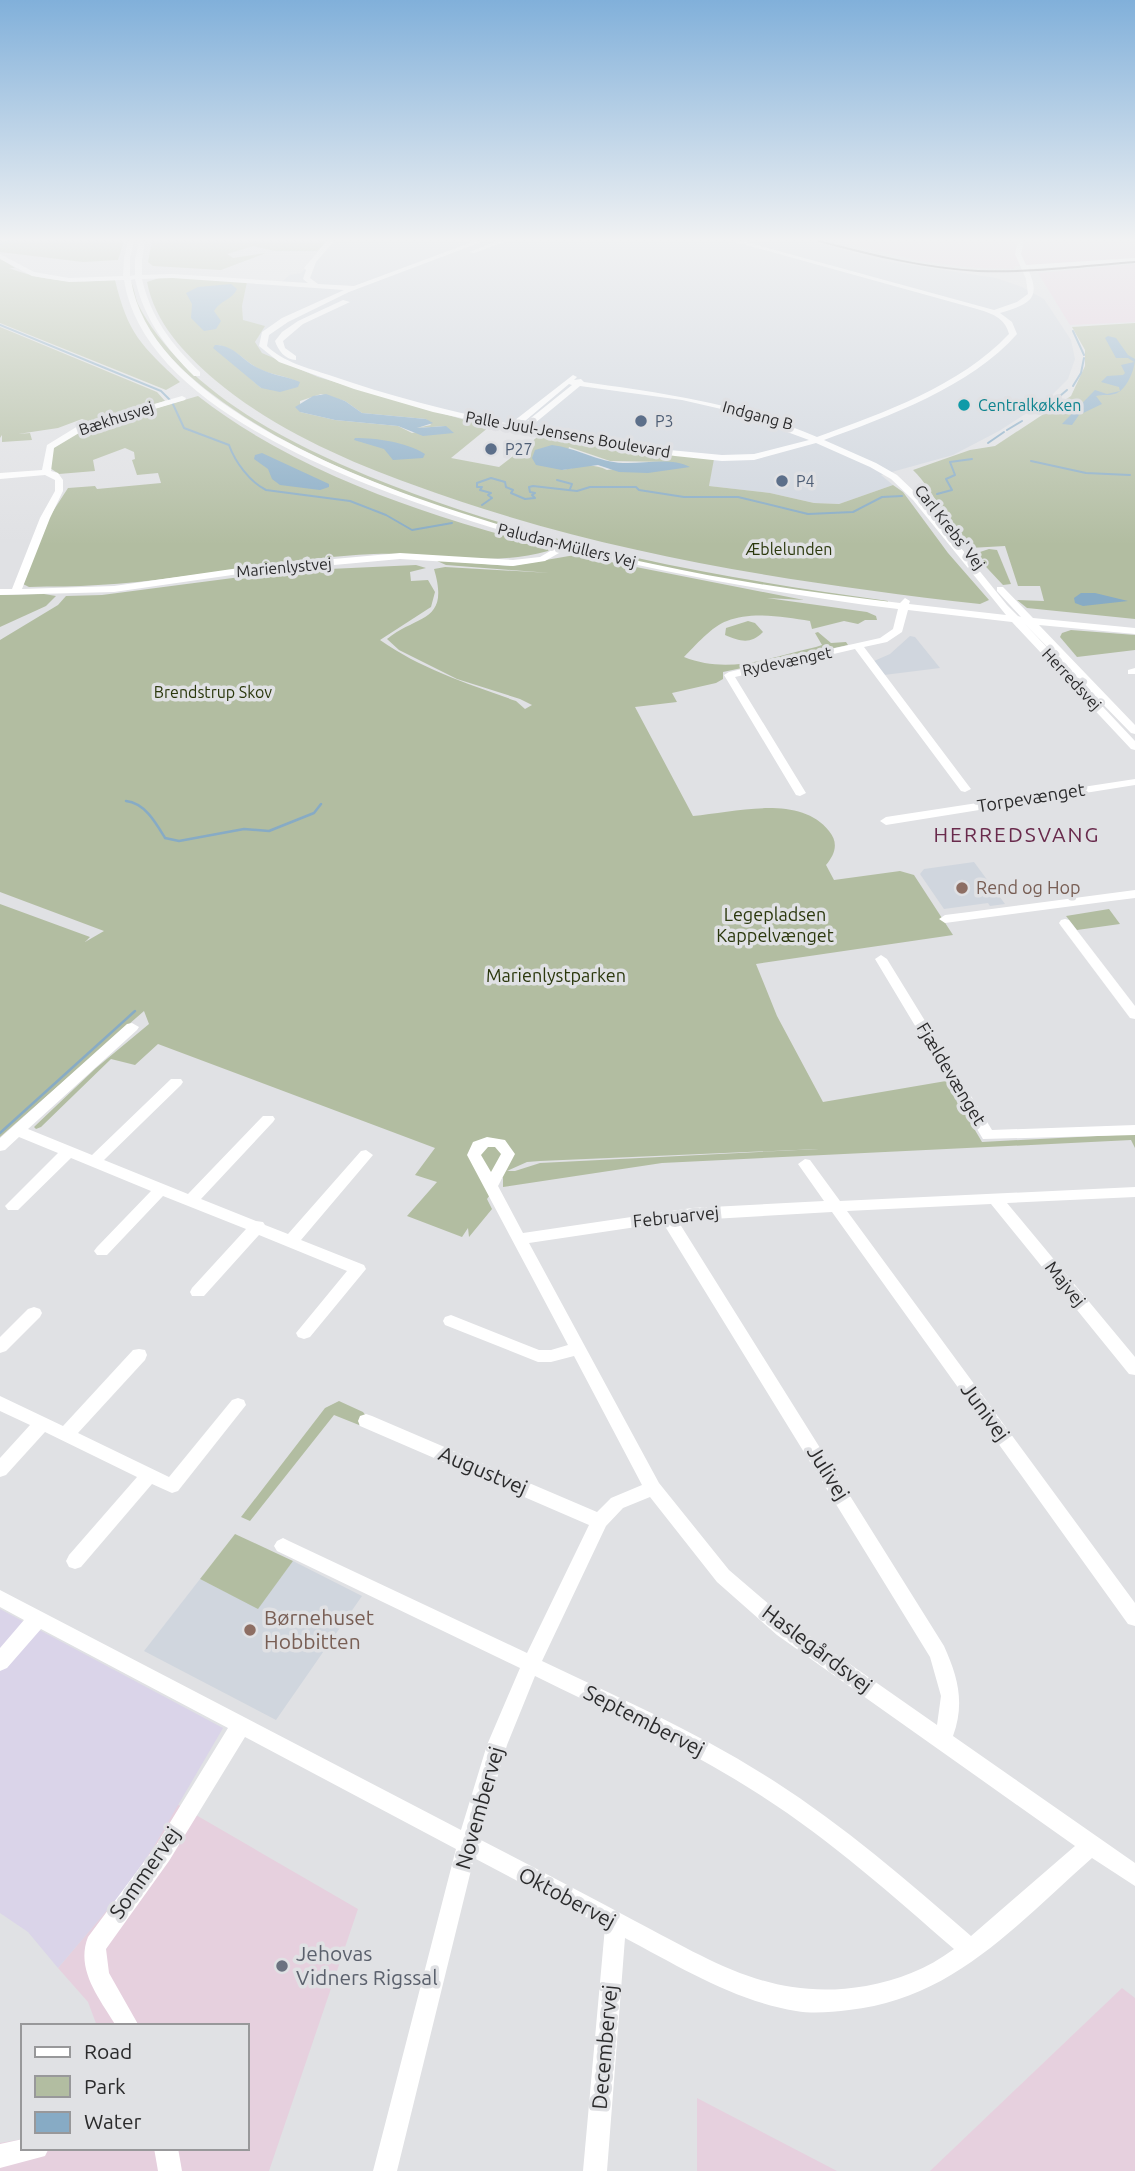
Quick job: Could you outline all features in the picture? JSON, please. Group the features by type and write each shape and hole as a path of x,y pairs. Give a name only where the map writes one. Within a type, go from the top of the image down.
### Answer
{"street":[{"name":"Paludan-Müllers Vej","path":"154,342 199,388 256,427 331,466 470,519 565,546 759,587 1135,631"},
{"name":"Paludan-Müllers Vej","path":"168,342 177,354 232,402 312,449 407,489 479,514 620,552 765,581 904,604"},
{"name":"Palle Juul-Jensens Boulevard","path":"264,342 263,346 289,363 337,380 471,418 592,437 728,453 769,449 817,436"},
{"name":"Palle Juul-Jensens Boulevard","path":"279,342 283,352 298,361 371,386 522,425 633,447 721,458 766,456 915,399 967,370 1006,342"},
{"path":"817,436 823,429 857,418 921,388 996,342"},
{"path":"522,425 574,382 706,402 817,436 866,418 876,410"},
{"name":"Bækhusvej","path":"46,472 50,447 70,433 182,398"},
{"name":"Indgang B","path":"706,402 755,412 817,436"},
{"path":"522,425 545,406"},
{"name":"Carl Krebs' Vej","path":"817,436 883,461 912,480 1019,616"},
{"name":"Carl Krebs' Vej","path":"817,436 901,482 1019,616"},
{"path":"0,476 46,472 58,478 59,491 45,518 16,592"},
{"name":"Marienlystvej","path":"0,592 114,589 238,571 400,556 513,563 542,559 565,546"},
{"name":"Rydevænget","path":"800,793 729,675 858,646 893,635 899,626 904,604"},
{"name":"Paludan-Müllers Vej","path":"1019,616 1135,624"},
{"name":"Herredsvej","path":"1019,616 1135,732"},
{"name":"Herredsvej","path":"1019,616 1135,747"},
{"path":"858,646 965,789"},
{"name":"Torpevænget","path":"886,821 1135,782"},
{"path":"945,919 1033,905 1053,907 1135,894"},
{"path":"1065,923 1135,1015"},
{"name":"Fjældevænget","path":"881,959 988,1135 1135,1130"},
{"path":"0,1146 132,1027"},
{"path":"94,1161 176,1082"},
{"path":"191,1200 268,1119"},
{"path":"19,1131 258,1226 358,1269 304,1333"},
{"path":"12,1206 69,1151"},
{"path":"291,1241 366,1155"},
{"path":"806,1164 835,1207"},
{"name":"Haslegårdsvej","path":"491,1185 576,1349 653,1488 723,1576 784,1629 1135,1876"},
{"path":"102,1251 162,1188"},
{"name":"Februarvej","path":"519,1238 667,1216 1135,1192"},
{"name":"Majvej","path":"995,1199 1135,1369"},
{"name":"Junivej","path":"835,1207 1135,1618"},
{"name":"Julivej","path":"667,1216 937,1652 949,1684 952,1706 942,1740"},
{"path":"198,1292 258,1226"},
{"path":"0,1347 34,1313"},
{"path":"452,1321 538,1356 551,1356 576,1349"},
{"path":"65,1435 139,1355"},
{"path":"0,1404 172,1486 238,1405"},
{"name":"Augustvej","path":"366,1421 600,1521"},
{"path":"0,1470 42,1424"},
{"path":"75,1561 149,1475"},
{"name":"Novembervej","path":"385,2171 467,1845 497,1745 531,1664 600,1521 617,1503 653,1488"},
{"name":"Septembervej","path":"283,1546 531,1664 704,1751 784,1799 884,1874 971,1950"},
{"name":"Oktobervej","path":"0,1598 717,1975 797,2001 866,1998 899,1991 950,1966 1091,1846"},
{"path":"0,1662 38,1618"},
{"name":"Sommervej","path":"127,2024 98,1977 93,1956 96,1945 162,1854 241,1725"},
{"name":"Decembervej","path":"595,2171 616,1923"},
{"path":"0,2156 28,2150"},
{"path":"166,2150 170,2171"}],"shaded area":[{"path":"1071,342 1075,359 1068,379 1047,400 999,431 953,455 881,475 893,485 839,504 814,503 770,493 709,486 713,459 619,448 481,424 318,377 262,353 255,343"},
{"path":"910,636 915,637 940,668 884,675 874,661 890,654"},
{"name":"Rend og Hop","path":"974,862 1005,904 990,906 988,903 944,909 920,874 924,869"},
{"name":"Børnehuset Hobbitten","path":"293,1561 362,1596 276,1720 144,1651 200,1579 258,1608"},
{"path":"0,1609 223,1728 153,1848 125,1889 58,1968 28,1932 0,1913"},
{"path":"177,1804 358,1909 269,2171 0,2171 0,2143 21,2139 21,2150 248,2150 248,2024 96,2024 88,2002 58,1968 125,1889 153,1848"},
{"path":"1122,1988 1135,1998 1135,2171 930,2171"},
{"path":"697,2098 837,2171 697,2171"}],"green space":[{"path":"0,342 37,342 157,392 165,401 93,423 82,419 58,428 18,434 30,433 32,440 2,442 2,435 0,438"},
{"path":"48,342 142,342 180,382 166,390"},
{"path":"159,342 163,342 224,399 270,429 318,454 431,500 494,521 624,555 755,581 888,601 888,604 770,587 652,565 537,537 423,501 313,455 261,427 198,383"},
{"name":"Æblelunden","path":"177,342 255,342 262,353 318,377 489,427 451,458 499,467 540,435 714,459 709,486 770,493 814,503 839,504 893,485 903,492 948,553 989,600 980,604 773,576 637,550 502,515 407,483 292,432 239,399","holes":["218,345 257,368 299,383 261,388 229,359","321,394 345,401 362,413 426,419 431,425 416,428 446,426 412,433 398,426 335,420 300,412 300,401","569,447 610,461 670,462 607,470 590,466 562,470"]},
{"path":"1081,342 1135,342 1135,619 1027,608 1017,600 1044,601 1040,586 1018,586 1005,546 970,548 913,470 970,450 995,446 1071,396 1085,366 1085,350"},
{"path":"198,396 277,448 321,470 412,507 550,548 548,551 526,556 505,558 374,554 132,582 29,587 23,584 46,522 68,488 95,486 97,489 161,483 158,473 137,475 132,460 135,459 134,452 125,448 93,460 95,471 59,474 50,468 53,447 84,429"},
{"path":"989,549 997,550 1011,584 1003,585 974,554"},
{"path":"575,555 804,600 767,598 867,612 876,616 877,620 865,620 858,624 844,621 812,629 810,621 779,617 747,616 727,621 710,632 684,657 717,664 750,662 822,645 815,633 818,632 831,643 846,642 848,645 723,672 723,679 716,683 672,693 677,702 635,707 693,816 766,808 801,812 817,820 832,835 835,848 826,865 834,880 900,871 914,875 953,935 756,964 777,1016 823,1102 946,1081 982,1142 1135,1134 1135,1148 1131,1140 662,1163 503,1187 503,1177 487,1199 492,1209 469,1237 468,1228 462,1237 407,1216 437,1182 415,1175 435,1148 158,1044 135,1065 111,1059 36,1129 34,1127 96,1068 149,1024 144,1011 0,1137 0,904 90,937 85,942 104,931 0,892 0,640 58,605 66,596 102,595 286,571 416,565 426,568 410,572 411,581 428,580 435,592 431,607 380,640 429,668 463,682 516,701 525,709 532,705 457,679 399,650 387,639 428,615 434,608 438,599 438,586 434,569 445,567 550,573 446,565 435,560 511,566","holes":["819,1149 540,1163 507,1171 527,1162 540,1161"]},
{"path":"0,595 56,596 46,606 0,627"},
{"path":"748,621 755,623 763,632 754,639 745,641 725,635 726,628"},
{"path":"1071,630 1135,635 1135,650 1077,657 1060,637 1062,633"},
{"path":"1109,909 1120,924 1077,930 1066,916"},
{"path":"339,1401 366,1416 359,1425 334,1415 250,1521 241,1517 325,1408"},
{"path":"235,1534 293,1561 258,1609 200,1579"}],"water":[{"path":"1107,342 1119,342 1128,355 1135,359 1129,380 1120,391 1119,387 1101,382 1107,376 1123,375 1125,373 1121,365 1134,362 1128,358 1116,358"},
{"path":"215,345 233,350 263,370 300,382 298,387 280,392 261,388 213,348"},
{"path":"1095,390 1107,394 1120,391 1112,395 1096,396 1102,404 1079,415 1072,425 1062,424"},
{"path":"326,394 345,401 362,413 426,419 433,423 417,428 446,426 454,433 423,436 398,426 335,420 300,412 295,407 313,396"},
{"path":"354,440 409,446 425,454 423,458 393,460 384,449"},
{"path":"552,445 614,462 666,462 690,467 648,473 619,472 598,465 562,470 536,465 532,458 535,450"},
{"path":"262,453 329,484 329,487 320,490 280,485 272,479 268,469 254,459 255,455"},
{"path":"1081,593 1095,593 1128,601 1083,606 1075,603 1074,598"}],"waterway":[{"path":"42,342 161,391 172,402 184,428 229,445 244,471 266,490 350,501 386,515 412,530 452,523"},
{"path":"1078,342 1084,355"},
{"path":"1073,386 1081,373 1084,358"},
{"path":"1054,401 1067,390"},
{"path":"1035,413 1051,403"},
{"path":"1007,430 1022,421"},
{"path":"988,443 1004,432"},
{"path":"937,494 952,490 946,479 955,475 950,462 972,459"},
{"path":"1031,461 1086,473 1130,475"},
{"path":"482,505 492,498 488,495 491,493 480,490 482,487 477,487 477,483 491,478 505,482 506,487 513,490 511,493 525,499 535,498 532,495 535,493 530,492 529,487 533,486 577,491 590,487 636,487 639,490 684,497 738,497 808,514 853,512 882,497 902,496"},
{"path":"557,480 572,484 570,489"},
{"path":"126,801 144,810 165,838 179,841 244,829 269,831 314,813 321,804"},
{"path":"0,1133 135,1011"}],"place":[{"name":"Centralkøkken","path":"964,405"},
{"name":"P3","path":"641,421"},
{"name":"P27","path":"491,449"},
{"name":"P4","path":"782,481"},
{"name":"Rend og Hop","path":"962,888"},
{"name":"Børnehuset Hobbitten","path":"250,1630"},
{"name":"Jehovas Vidners Rigssal","path":"282,1966"}],"district":[{"name":"HERREDSVANG","path":"1017,835"}],"park label":[{"name":"Brendstrup Skov","path":"213,692"},
{"name":"Legepladsen Kappelvænget","path":"775,925"},
{"name":"Marienlystparken","path":"556,976"}]}
